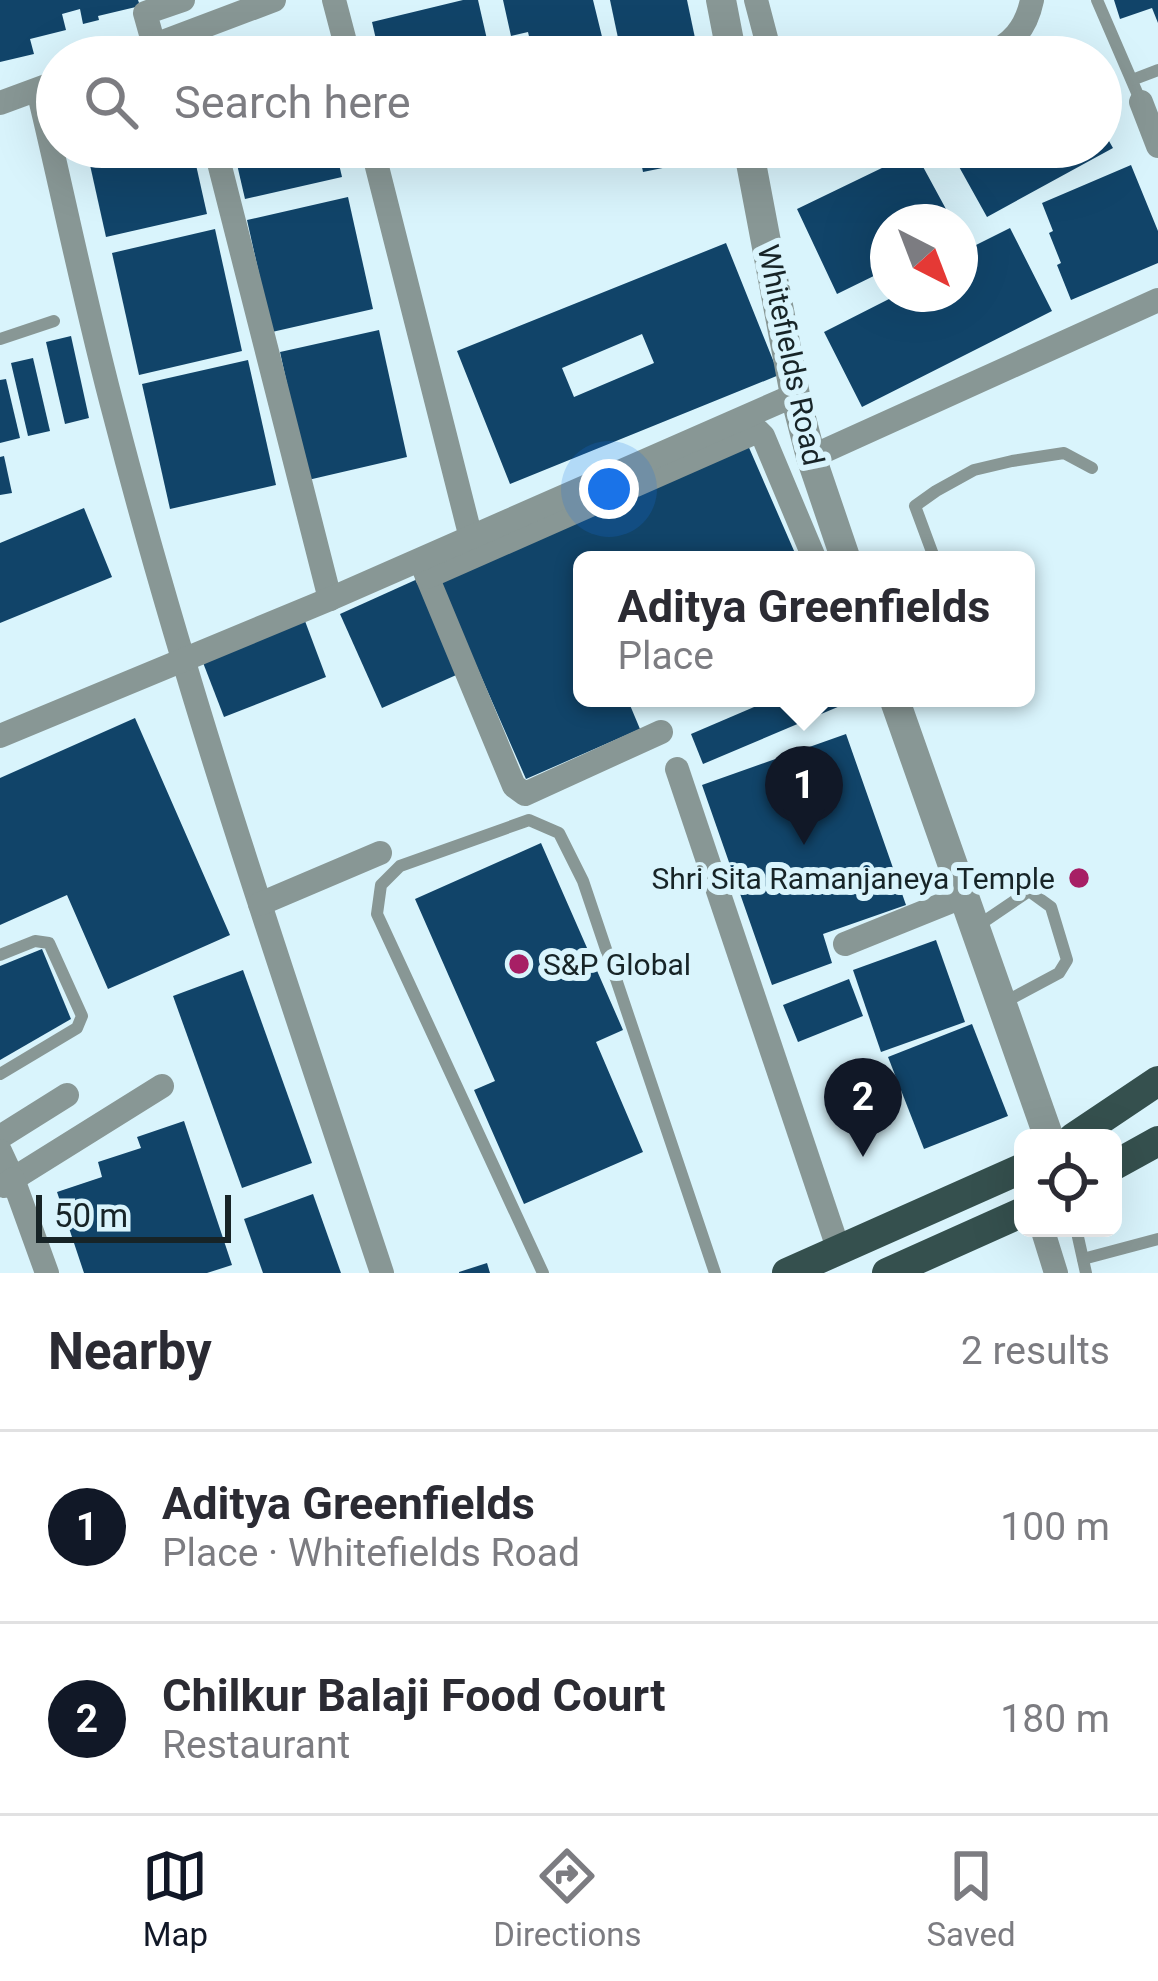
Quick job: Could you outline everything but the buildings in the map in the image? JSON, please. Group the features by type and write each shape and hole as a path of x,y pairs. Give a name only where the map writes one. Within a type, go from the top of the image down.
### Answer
{"main road":[{"path":"1087,1129 1158,1082"},
{"path":"1122,1161 1158,1141"},
{"path":"788,1273 1014,1172"},
{"path":"887,1273 1014,1216"}],"street":[{"path":"152,36 146,13 183,0"},
{"path":"178,36 274,0"},
{"path":"334,0 343,36"},
{"path":"1014,36 1026,23 1032,0"},
{"path":"728,36 722,6 756,2 765,36"},
{"path":"0,103 36,90"},
{"path":"1137,91 1158,146"},
{"path":"65,168 115,416 184,659 382,1273"},
{"path":"220,168 330,599"},
{"path":"377,168 471,538"},
{"name":"Whitefields Road","path":"752,168 794,395 843,551"},
{"path":"811,457 1158,300"},
{"path":"423,569 471,538 794,395"},
{"path":"0,736 330,599 423,569 758,431 811,551"},
{"path":"423,569 519,792 525,794 661,733"},
{"path":"897,707 1045,1129"},
{"path":"677,769 839,1251"},
{"path":"260,904 380,853"},
{"path":"844,944 964,896"},
{"path":"7,1184 162,1086"},
{"path":"0,1138 67,1095"},
{"path":"0,1151 7,1184 47,1273"},
{"path":"1045,1237 1056,1273"}],"lane":[{"path":"1097,0 1113,36"},
{"path":"1122,57 1137,91 1158,70"},
{"path":"0,339 54,321"},
{"path":"931,551 915,506 974,470 1064,453 1092,468"},
{"path":"543,1273 376,914 381,885 400,866 529,820 559,833 584,881 715,1273"},
{"path":"975,927 1029,891 1052,907 1067,960 1059,974 1001,1003"},
{"path":"0,955 35,940 49,943 82,1016 77,1028 0,1074"},
{"path":"1085,1266 1158,1239"}],"place":[{"name":"Aditya Greenfields","path":"804,845"},
{"name":"Shri Sita Ramanjaneya Temple","path":"1079,878"},
{"name":"S&P Global","path":"519,964"},
{"name":"Chilkur Balaji Food Court","path":"863,1157"}]}
